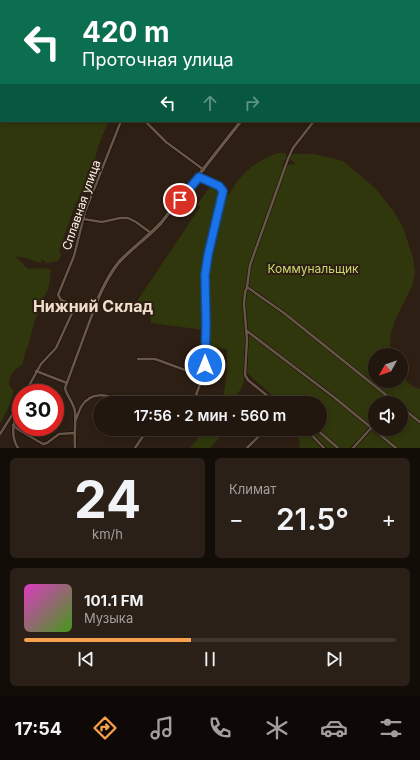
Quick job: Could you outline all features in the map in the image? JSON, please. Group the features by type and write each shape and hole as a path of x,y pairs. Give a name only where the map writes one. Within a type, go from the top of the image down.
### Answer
{"street":[{"name":"Сплавная улица","path":"81,307 61,300 58,296 74,256 83,219 121,122"},
{"path":"146,122 166,142 204,170"},
{"path":"75,448 73,406 66,392 67,383 103,287 114,268 126,255 151,234 199,177 240,122"},
{"path":"267,396 248,380 245,375 247,331 244,304 245,293 254,251 288,160 293,148 313,122"},
{"path":"195,396 202,379 205,358 207,263 223,191 219,186 199,177"},
{"path":"83,219 102,222 120,218 128,218 136,222 151,234"},
{"path":"247,287 290,318 387,396"},
{"path":"29,384 36,371 56,348 73,310 96,303"},
{"path":"247,331 335,398 368,426"},
{"path":"138,359 155,359 196,374 202,379"},
{"path":"36,371 67,383"},
{"path":"74,424 81,406 90,397 93,396"},
{"path":"94,396 109,396"},
{"path":"408,413 420,422"},
{"path":"0,434 12,415"},
{"path":"353,448 368,431"},
{"path":"64,434 74,433"},
{"path":"13,436 18,448"},
{"path":"29,436 43,444 47,443 56,436"},
{"path":"135,448 143,436"},
{"path":"247,448 259,436"},
{"path":"312,436 322,447"},
{"path":"324,436 338,448"},
{"path":"381,436 396,448"}],"green space":[{"path":"0,122 109,122 98,147 93,166 87,172 87,179 73,211 59,251 61,255 58,261 46,263 42,259 41,263 19,257 17,255 17,258 28,269 51,269 48,289 37,310 38,314 34,323 23,364 11,375 10,378 9,386 12,389 12,397 7,411 0,423"},
{"name":"Коммунальщик","path":"278,153 285,153 287,156 282,166 296,164 290,159 291,155 294,154 314,154 343,161 376,189 394,212 403,227 413,258 415,271 413,284 395,320 391,333 390,348 368,348 368,388 408,388 408,382 412,386 420,389 420,448 299,448 300,442 297,436 327,436 327,396 273,396 247,373 248,352 245,350 245,376 242,387 236,396 223,396 227,373 227,349 204,347 204,330 151,323 150,313 133,307 200,207 197,205 211,185 229,195 243,175 262,160"},
{"path":"199,436 220,436 210,448 190,448"}],"district":[{"name":"Нижний Склад","path":"93,306"}],"route":[{"path":"180,200 199,177 219,186 223,191 208,255 205,275 205,365"}]}
